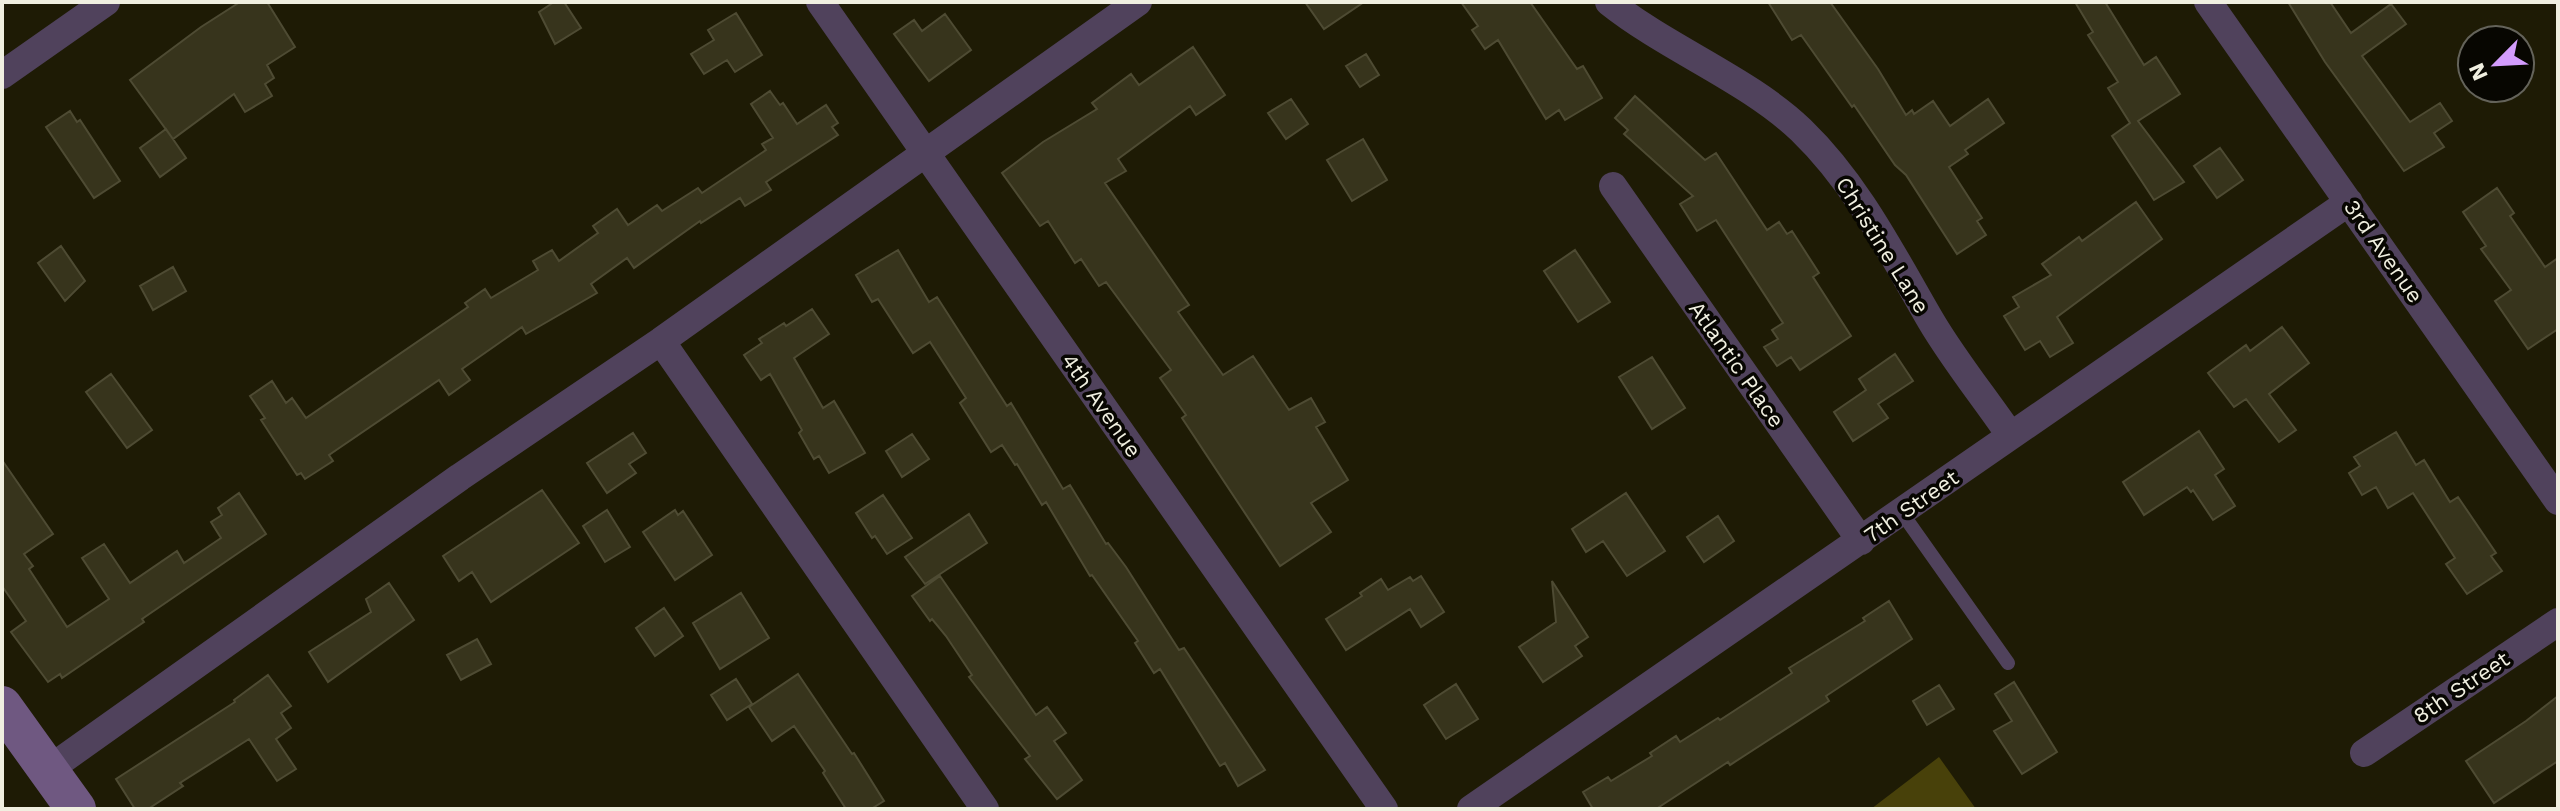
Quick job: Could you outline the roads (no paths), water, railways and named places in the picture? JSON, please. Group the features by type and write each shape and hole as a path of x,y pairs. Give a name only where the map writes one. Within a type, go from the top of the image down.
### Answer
{"street":[{"path":"2,75 106,2"},
{"name":"4th Avenue","path":"820,2 1384,809"},
{"path":"48,770 1138,2"},
{"name":"Christine Lane","path":"1609,2 1636,23 1757,97 1800,129 1839,173 1873,222 1932,324 2010,435"},
{"name":"3rd Avenue","path":"2208,2 2558,501"},
{"name":"Atlantic Place","path":"1613,186 1861,541"},
{"name":"7th Street","path":"1471,809 2349,202"},
{"path":"661,341 985,809"},
{"name":"8th Street","path":"2364,753 2558,622"},
{"path":"2,706 76,809"}],"lane":[{"path":"1902,513 2008,663"}]}
